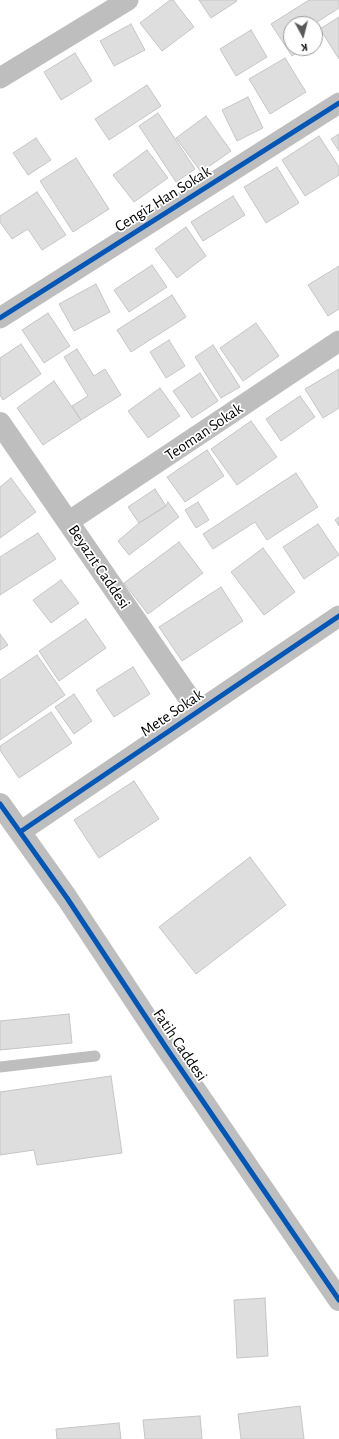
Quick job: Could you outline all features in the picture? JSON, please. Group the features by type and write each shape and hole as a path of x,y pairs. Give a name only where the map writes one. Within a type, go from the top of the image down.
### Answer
{"street":[{"path":"0,78 128,0"},
{"name":"Cengiz Han Sokak","path":"0,318 339,103"},
{"name":"Teoman Sokak","path":"68,522 339,341"},
{"name":"Beyazıt Caddesi","path":"0,423 198,711"},
{"name":"Mete Sokak","path":"20,832 339,616"},
{"name":"Fatih Caddesi","path":"0,804 67,898 164,1046 339,1300"}],"lane":[{"path":"0,1066 95,1056"}],"building":[{"path":"170,0 173,0 194,27 162,51 140,23"},
{"path":"199,0 236,0 237,1 211,18"},
{"path":"309,0 339,0 339,8 323,18 323,16 284,16"},
{"path":"283,16 283,42 271,24"},
{"path":"339,17 339,59 323,34 323,27"},
{"path":"131,24 145,50 114,66 100,41"},
{"path":"251,30 267,57 236,76 220,49"},
{"path":"75,53 92,81 61,100 44,72"},
{"path":"285,58 306,92 270,114 249,79"},
{"path":"147,85 161,106 109,140 95,119"},
{"path":"248,97 263,128 237,141 222,110"},
{"path":"158,113 195,169 176,182 139,126"},
{"path":"206,116 231,151 201,172 176,138"},
{"path":"339,134 339,151 331,139"},
{"path":"319,136 339,167 339,175 305,196 282,160"},
{"path":"36,138 51,160 28,175 13,153"},
{"path":"147,150 168,178 134,202 113,175"},
{"path":"76,158 109,209 73,232 40,181"},
{"path":"277,167 299,203 266,223 244,187"},
{"path":"37,192 66,235 42,250 28,229 12,239 0,222 0,216"},
{"path":"233,196 245,215 203,241 191,222"},
{"path":"186,227 206,256 177,278 155,249"},
{"path":"152,265 167,287 129,312 114,290"},
{"path":"339,266 339,309 328,316 308,285"},
{"path":"96,284 110,312 74,331 59,304"},
{"path":"172,295 186,317 131,352 117,330"},
{"path":"48,313 70,346 44,363 22,330"},
{"path":"256,323 279,356 243,381 220,348"},
{"path":"169,340 185,366 166,378 150,352"},
{"path":"21,344 41,374 3,400 0,395 0,358"},
{"path":"213,345 240,387 221,398 195,357"},
{"path":"77,349 94,376 105,369 121,395 81,420 72,406 88,396 64,357"},
{"path":"339,369 339,408 323,418 305,389"},
{"path":"200,373 218,401 192,418 173,391"},
{"path":"54,381 81,420 43,445 17,408"},
{"path":"160,388 180,416 148,438 128,411"},
{"path":"300,396 315,417 281,441 266,419"},
{"path":"251,421 277,457 237,485 211,449"},
{"path":"207,450 224,476 185,502 167,477"},
{"path":"296,473 318,507 267,540 255,522 213,549 203,534"},
{"path":"11,478 36,512 0,538 0,487"},
{"path":"155,489 166,506 139,523 128,507"},
{"path":"168,502 179,517 129,555 118,541 139,523 166,506"},
{"path":"198,502 209,520 196,528 185,510"},
{"path":"339,517 339,526 335,520"},
{"path":"318,524 339,555 304,579 283,547"},
{"path":"38,533 56,559 0,595 0,557"},
{"path":"179,542 203,573 148,614 124,583"},
{"path":"263,548 295,592 264,615 231,572"},
{"path":"61,580 79,603 51,623 33,600"},
{"path":"221,587 243,621 182,661 159,627"},
{"path":"86,619 106,648 59,681 39,651"},
{"path":"0,634 8,645 0,650"},
{"path":"37,655 65,695 0,740 0,680"},
{"path":"133,667 150,694 114,717 96,690"},
{"path":"74,694 92,721 74,734 55,707"},
{"path":"51,712 72,743 19,778 0,750 0,746"},
{"path":"134,781 159,819 99,858 74,820"},
{"path":"250,857 286,905 196,974 159,927"},
{"path":"69,1014 72,1043 0,1050 0,1021"},
{"path":"111,1076 122,1153 37,1165 34,1150 0,1155 0,1092"},
{"path":"265,1298 268,1356 237,1358 234,1300"},
{"path":"300,1406 304,1439 241,1439 238,1414"},
{"path":"200,1416 202,1439 145,1439 143,1420"},
{"path":"119,1423 121,1439 57,1439 56,1429"}],"cycle path":[{"path":"0,318 339,103"},
{"path":"20,832 339,616"},
{"path":"0,804 67,898 165,1046 339,1300"}]}
